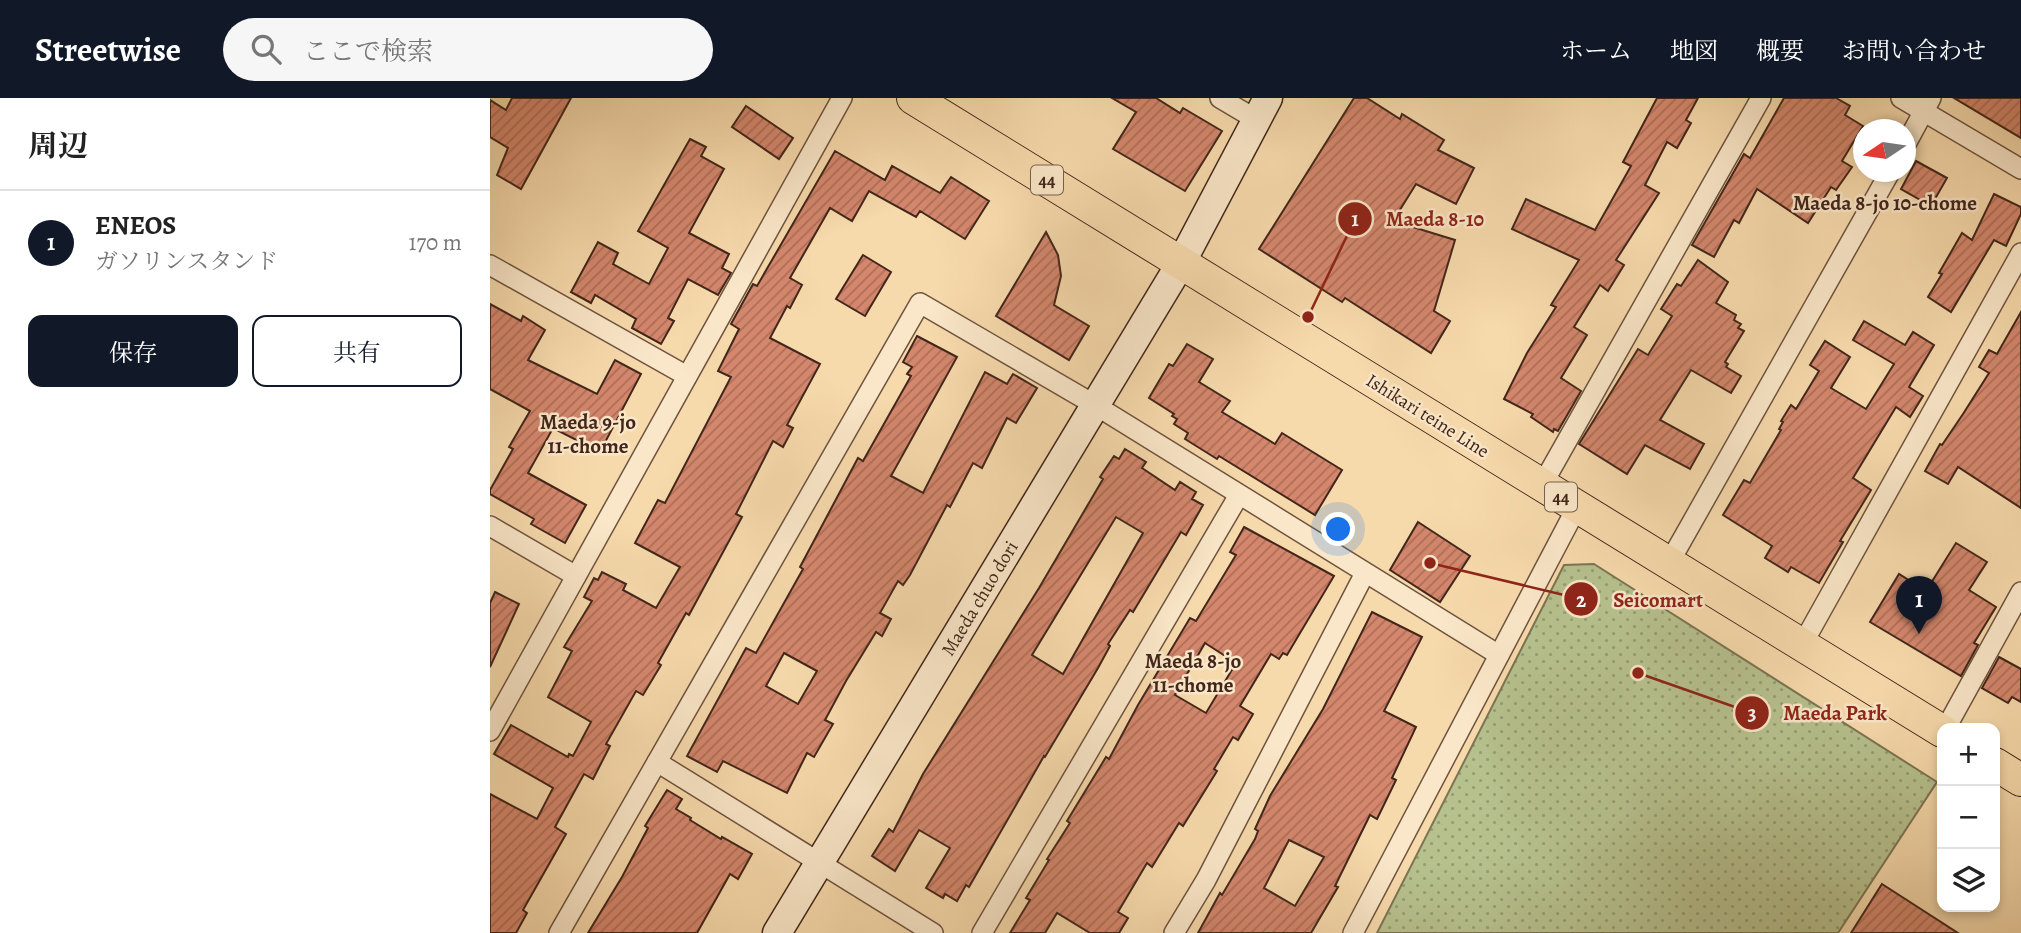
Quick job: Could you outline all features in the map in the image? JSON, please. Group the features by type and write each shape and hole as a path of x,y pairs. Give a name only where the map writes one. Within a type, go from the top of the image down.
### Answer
{"main road":[{"name":"Ishikari teine Line","path":"913,98 1937,726"},
{"path":"2000,767 2021,780"}],"street":[{"path":"490,731 842,98"},
{"path":"1220,98 1262,109"},
{"path":"1542,485 1761,98"},
{"path":"1901,98 1927,105 2021,169"},
{"path":"1916,125 1927,105"},
{"name":"Maeda chuo dori","path":"777,933 1181,263 1262,109"},
{"path":"1669,563 1884,182"},
{"path":"1802,645 2021,253"},
{"path":"490,265 687,376"},
{"path":"559,933 920,303 1094,405 1499,655"},
{"path":"982,933 1239,495"},
{"path":"1353,933 1577,507"},
{"path":"490,526 576,576"},
{"path":"1174,933 1206,880 1365,573"},
{"path":"1948,723 2021,592"},
{"path":"657,762 933,933"}],"green space":[{"path":"1594,564 1937,782 1838,933 1377,933 1564,565"}],"building":[{"path":"512,98 571,98 521,189 497,175 508,148 490,137 490,100 506,110"},
{"path":"1112,98 1156,98 1180,113 1183,108 1222,131 1185,191 1113,149 1136,112"},
{"path":"1354,98 1367,98 1400,119 1402,114 1444,140 1438,150 1474,168 1456,204 1416,184 1393,221 1455,240 1434,311 1450,321 1431,353 1345,298 1342,302 1259,249"},
{"path":"1657,98 1698,98 1686,120 1691,123 1677,148 1667,142 1645,185 1659,193 1616,260 1624,265 1608,291 1600,285 1574,327 1587,335 1561,378 1581,391 1558,431 1554,429 1553,432 1531,417 1533,414 1504,399 1527,353 1556,307 1551,305 1579,260 1512,229 1526,199 1595,230 1631,166 1623,162"},
{"path":"1784,98 1836,98 1850,106 1845,115 1853,120 1853,143 1842,161 1852,167 1836,190 1831,187 1808,223 1757,189 1739,223 1734,220 1714,257 1692,245 1744,154 1750,158"},
{"path":"1954,98 2021,98 2021,138"},
{"path":"746,106 793,138 779,159 732,127"},
{"path":"690,139 706,147 701,156 724,169 689,233 729,254 722,268 731,273 718,295 688,279 668,318 674,321 661,344 632,328 636,319 595,295 591,303 571,292 598,242 618,253 613,264 649,284 668,248 638,231"},
{"path":"835,151 885,180 892,166 940,193 951,177 989,201 965,239 920,211 916,217 869,191 852,221 830,208 790,278 802,285 770,338 820,364 787,425 793,428 783,447 773,441 736,514 742,517 689,615 686,613 658,663 661,665 643,695 636,691 606,744 610,746 593,779 584,774 555,827 566,834 523,910 527,913 516,933 490,933 490,794 537,819 553,788 494,754 511,725 568,757 569,754 573,756 591,722 548,697 572,651 564,647 592,601 584,597 594,578 598,580 602,572 626,584 623,590 656,608 680,567 635,543 658,500 665,503 731,377 718,371 739,329 731,324 753,284 757,286"},
{"path":"1916,161 1947,178 1931,206 1901,189 1905,182 1916,182"},
{"path":"1994,194 2021,207 2021,214 2006,246 1994,240 1951,312 1928,297 1962,233 1972,240"},
{"path":"1046,232 1058,255 1061,276 1054,305 1089,326 1069,360 996,316"},
{"path":"863,255 891,272 865,316 836,299"},
{"path":"1698,260 1728,282 1716,303 1736,315 1734,320 1741,324 1738,328 1744,331 1725,362 1728,364 1726,367 1741,376 1731,393 1691,370 1660,420 1704,444 1690,469 1645,445 1627,474 1579,444 1638,349 1648,355 1672,316 1661,309 1677,284 1681,286"},
{"path":"490,304 521,321 523,316 545,330 528,360 597,394 615,360 641,374 601,450 553,428 528,473 586,505 565,543 531,524 534,519 490,494 513,449 509,447 530,411 490,389"},
{"path":"2021,312 2021,508 1958,467 1948,484 1925,471 1940,444 1942,445 1989,373 1979,367 1989,350 1997,354"},
{"path":"1864,321 1905,345 1913,332 1934,345 1909,387 1923,396 1910,417 1896,407 1853,478 1871,490 1840,541 1843,542 1819,583 1791,567 1788,572 1765,558 1772,546 1723,515 1744,480 1750,483 1781,430 1781,421 1791,405 1796,409 1819,371 1810,365 1825,341 1850,357 1831,388 1866,409 1894,364 1853,340"},
{"path":"917,336 957,357 891,476 923,493 985,372 1007,384 1013,374 1037,388 1016,423 1007,418 982,468 973,463 910,575 903,585 898,581 880,613 891,619 882,636 876,632 846,681 825,720 833,724 814,757 807,753 787,793 723,761 717,772 687,756 746,648 756,653 803,569 800,567 858,458 863,461 911,376 907,374 912,367 903,362","holes":["784,653 817,671 798,704 766,686"]},
{"path":"1187,344 1213,359 1199,382 1230,401 1222,412 1275,444 1282,433 1342,470 1315,515 1219,456 1217,459 1185,439 1188,433 1174,424 1177,419 1172,416 1174,414 1149,398 1169,364 1173,366"},
{"path":"1125,449 1146,462 1142,468 1175,490 1180,482 1196,492 1192,499 1203,505 1186,535 1181,532 1133,612 1130,610 1108,644 1110,646 1098,668 969,887 966,885 957,901 945,894 943,898 926,888 950,848 919,830 895,871 872,856 889,829 893,832 923,774 1039,588 1103,479 1100,477 1114,456 1119,459","holes":["1116,517 1143,533 1063,674 1032,655"]},
{"path":"1418,522 1470,556 1440,602 1390,570"},
{"path":"1244,527 1334,576 1287,655 1283,653 1279,659 1271,654 1240,706 1253,714 1238,740 1233,737 1214,769 1217,771 1183,826 1179,823 1152,867 1147,863 1118,912 1128,918 1119,933 1090,933 1057,913 1045,933 1010,933 1030,900 1026,898 1049,860 1047,859 1070,823 1067,821 1106,757 1109,759 1190,618 1196,621 1236,555 1230,552","holes":["1205,643 1236,663 1206,713 1175,695"]},
{"path":"1956,543 1987,562 1969,590 1996,607 1974,643 1978,645 1961,676 1870,622 1899,574 1926,591"},
{"path":"495,592 519,604 490,667 490,603"},
{"path":"1372,612 1422,637 1384,711 1416,727 1392,778 1396,780 1377,819 1370,815 1335,886 1338,887 1311,933 1198,933 1255,839 1258,831 1255,829 1270,796 1323,709","holes":["1289,840 1324,857 1295,906 1264,888"]},
{"path":"1999,657 2021,669 2021,702 2012,697 2008,703 1982,688"},
{"path":"667,790 682,799 676,809 691,818 690,820 752,854 738,879 730,874 697,933 588,933 622,877 648,828 645,826"},
{"path":"1882,884 1958,933 1851,933"}],"place":[{"name":"Maeda 8-10","path":"1308,317"},
{"name":"Seicomart","path":"1430,563"},
{"name":"ENEOS","path":"1919,634"},
{"name":"Maeda Park","path":"1638,673"}],"district":[{"name":"Maeda 8-jo 10-chome","path":"1885,203"},
{"name":"Maeda 9-jo 11-chome","path":"588,434"},
{"name":"Maeda 8-jo 11-chome","path":"1193,673"}]}
